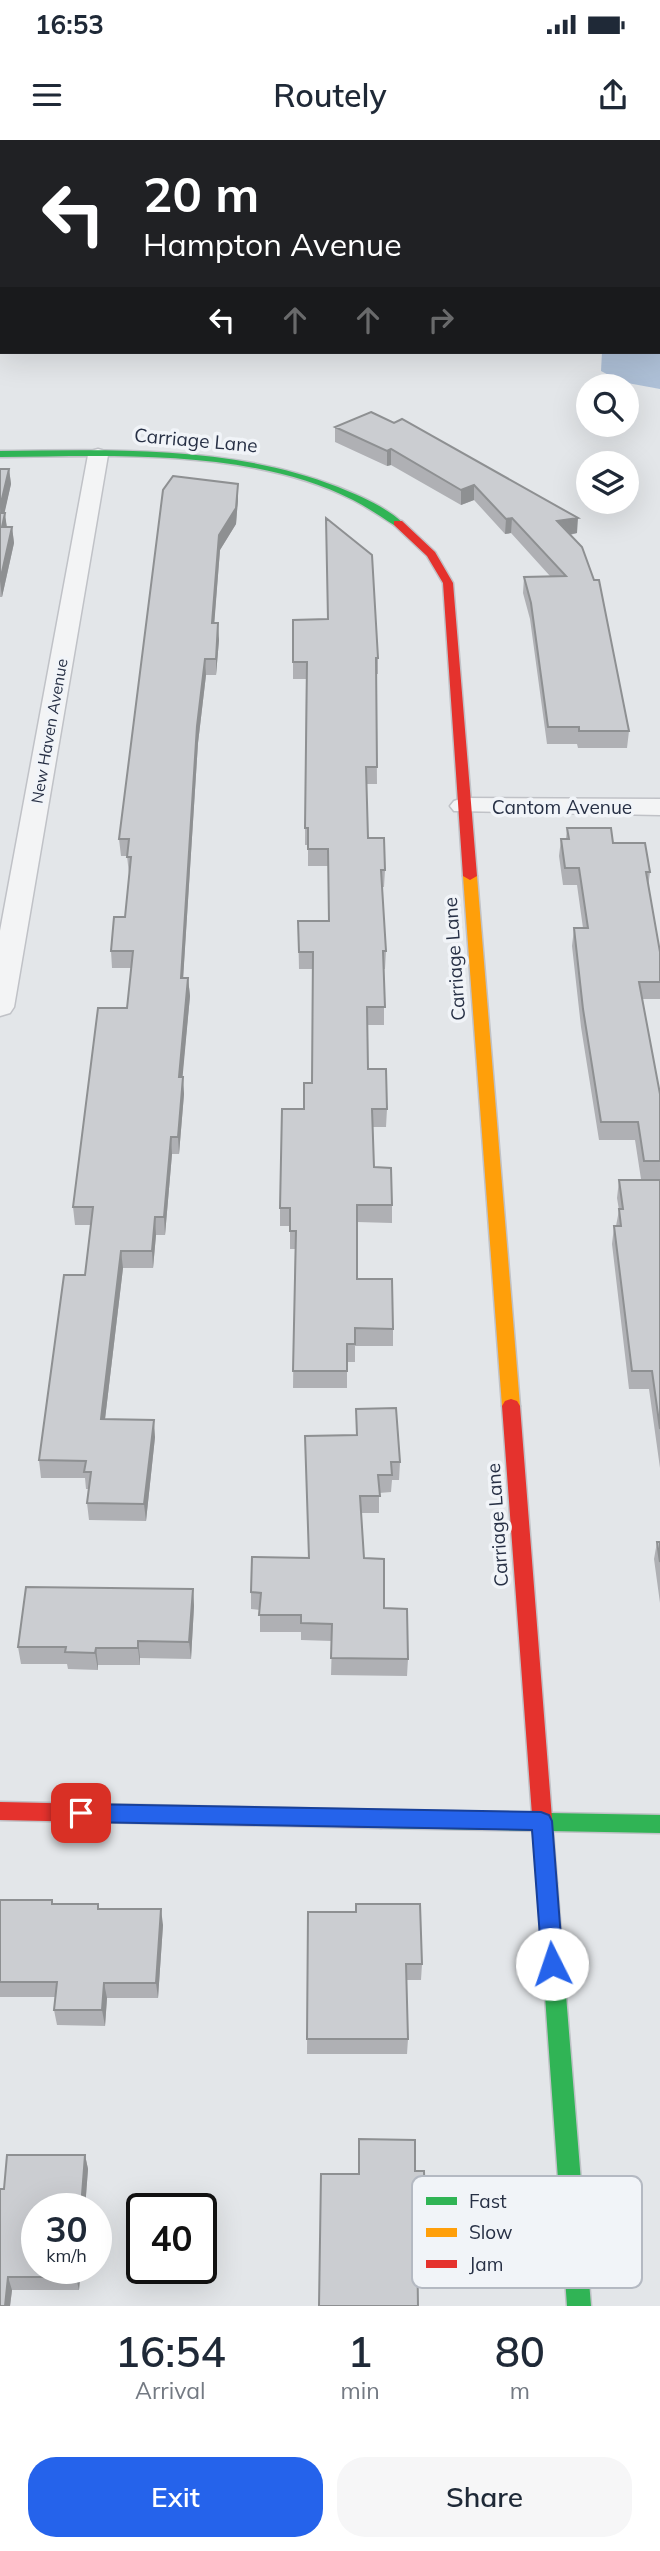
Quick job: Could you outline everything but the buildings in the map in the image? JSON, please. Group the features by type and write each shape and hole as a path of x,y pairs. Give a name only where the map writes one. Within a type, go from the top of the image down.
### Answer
{"street":[{"name":"Carriage Lane","path":"0,454 214,459 282,471 358,499 380,511 416,537 438,562 448,583 569,2176"},
{"name":"New Haven Avenue","path":"0,1007 98,455"},
{"name":"Cantom Avenue","path":"463,806 660,807"},
{"path":"0,1811 660,1824"},
{"name":"Carriage Lane","path":"578,2288 579,2306"}],"water":[{"path":"602,354 660,354 660,389 639,385 639,374 607,374 601,371"}],"traffic: fast":[{"path":"0,454 153,455 259,467 309,479 356,498 398,523"},
{"path":"381,1819 660,1824"},
{"path":"547,1883 569,2176"},
{"path":"578,2288 579,2306"}],"traffic: slow":[{"path":"470,876 511,1406"}],"traffic: jam":[{"path":"398,523 431,554 448,583 470,876"},
{"path":"511,1406 547,1883"},
{"path":"0,1811 381,1819"}],"route":[{"path":"81,1813 541,1821 552,1964"}]}
